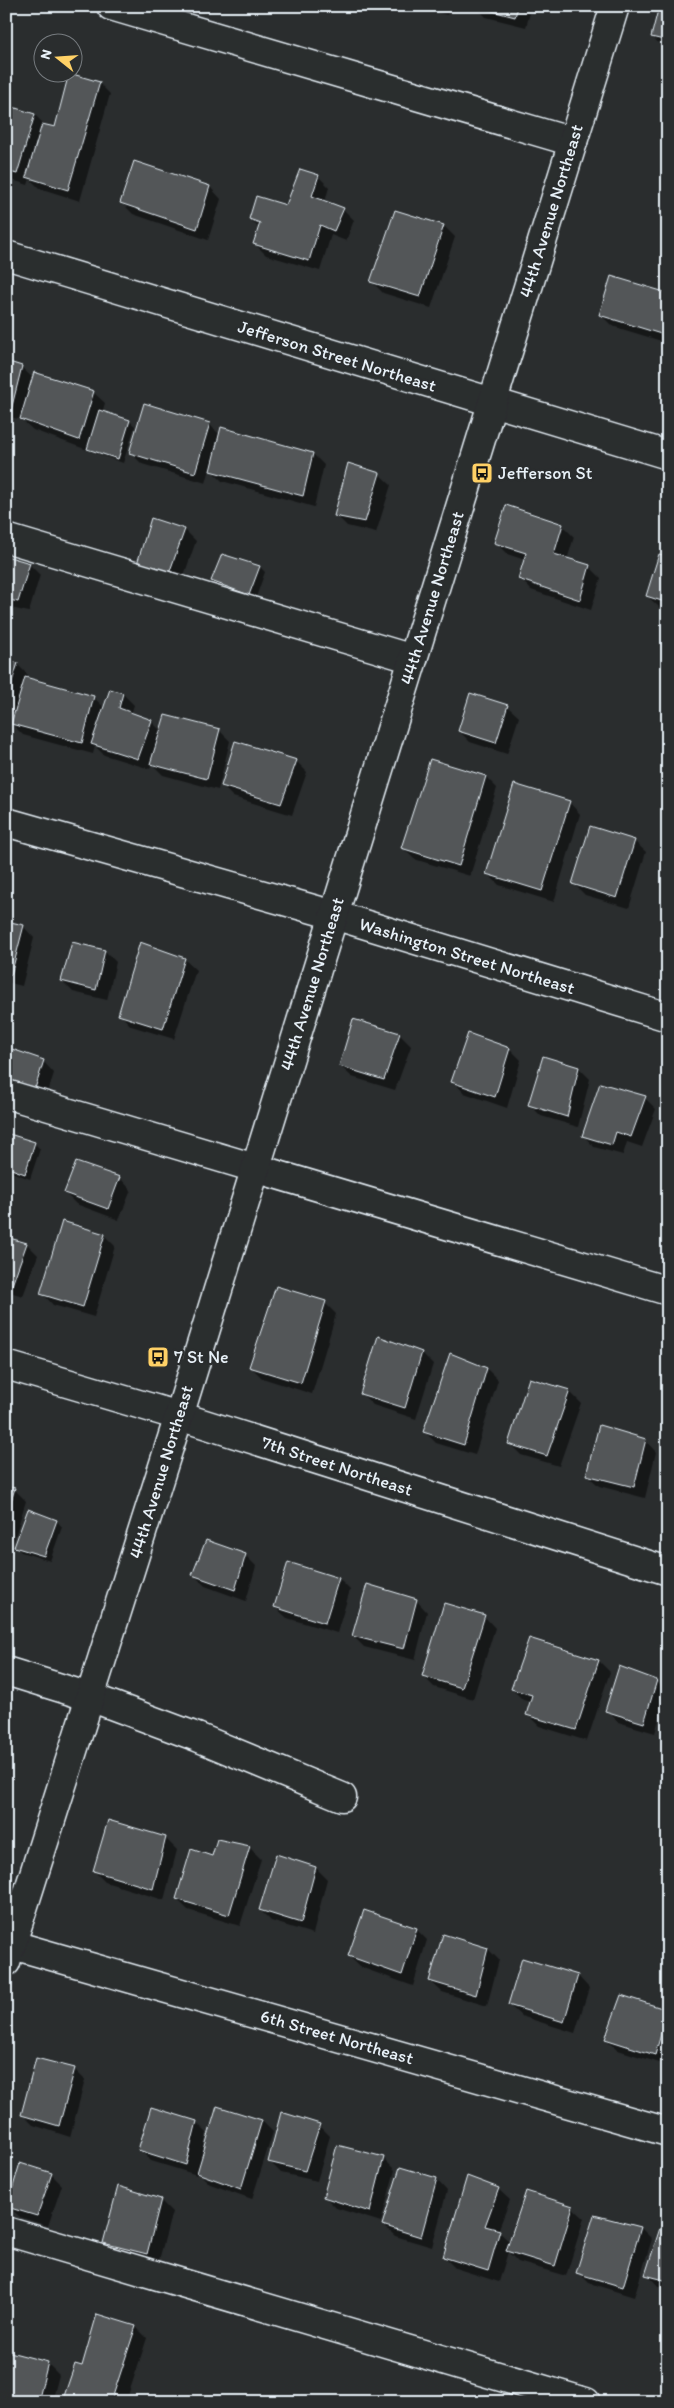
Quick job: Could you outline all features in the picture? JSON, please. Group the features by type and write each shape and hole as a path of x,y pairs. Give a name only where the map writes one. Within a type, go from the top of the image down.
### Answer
{"street":[{"path":"111,6 573,142"},
{"name":"44th Avenue Northeast","path":"8,1950 179,1416 615,6"},
{"name":"Jefferson Street Northeast","path":"6,255 668,455"},
{"path":"6,538 413,659"},
{"name":"Washington Street Northeast","path":"6,822 334,914 668,1018"},
{"path":"6,1094 668,1291"},
{"name":"7th Street Northeast","path":"6,1365 179,1416 668,1571"},
{"path":"6,1671 90,1697 197,1737 342,1797"},
{"name":"6th Street Northeast","path":"8,1950 668,2132"},
{"path":"6,2231 586,2402"}],"building":[{"path":"473,6 518,6 515,17"},
{"path":"659,6 668,6 668,41 651,37"},
{"path":"82,77 100,82 68,190 26,177 42,124 55,127 67,82 82,82"},
{"path":"6,105 35,114 17,174 6,171"},
{"path":"134,161 210,186 197,229 120,203"},
{"path":"300,169 319,175 312,196 344,208 334,231 320,225 309,261 253,244 260,223 249,219 256,196 286,205"},
{"path":"395,210 444,225 420,297 370,282"},
{"path":"611,276 668,293 668,311 661,334 599,315"},
{"path":"6,361 22,366 11,410 6,408"},
{"path":"34,372 94,391 79,440 20,419"},
{"path":"144,403 210,423 195,473 129,453"},
{"path":"99,410 130,420 118,459 87,449"},
{"path":"221,427 313,453 303,496 210,471"},
{"path":"348,463 380,473 365,522 334,516"},
{"path":"506,505 563,524 554,554 590,565 580,600 518,579 526,553 494,543"},
{"path":"151,518 185,529 167,579 136,567"},
{"path":"222,554 260,566 249,595 211,581"},
{"path":"659,554 668,556 668,603 646,596"},
{"path":"6,556 30,563 18,602 6,599"},
{"path":"6,659 18,663 6,700"},
{"path":"25,677 94,696 82,743 11,724"},
{"path":"110,689 123,693 119,708 152,720 138,759 91,744"},
{"path":"470,693 508,705 496,743 458,731"},
{"path":"165,715 220,729 207,779 150,764"},
{"path":"235,741 297,760 281,804 221,786"},
{"path":"430,759 486,776 459,866 401,848"},
{"path":"514,784 570,801 542,891 486,874"},
{"path":"590,826 635,840 617,898 572,884"},
{"path":"6,921 24,925 11,975 6,974"},
{"path":"72,942 105,950 96,990 61,981"},
{"path":"140,942 185,958 163,1029 118,1015"},
{"path":"353,1019 400,1033 384,1080 339,1066"},
{"path":"468,1033 510,1048 495,1097 451,1082"},
{"path":"6,1047 44,1060 33,1095 6,1087"},
{"path":"543,1056 579,1067 567,1117 528,1105"},
{"path":"600,1083 646,1096 631,1137 616,1132 612,1145 582,1136"},
{"path":"6,1133 35,1142 25,1174 6,1167"},
{"path":"76,1162 120,1177 108,1209 64,1193"},
{"path":"62,1221 105,1234 83,1307 40,1294"},
{"path":"6,1237 27,1243 12,1285 6,1283"},
{"path":"276,1286 326,1301 301,1383 249,1367"},
{"path":"378,1336 422,1352 405,1408 360,1394"},
{"path":"450,1353 487,1368 464,1445 423,1432"},
{"path":"529,1378 570,1390 547,1456 508,1444"},
{"path":"599,1425 646,1439 634,1487 586,1475"},
{"path":"6,1486 15,1488 6,1518"},
{"path":"28,1509 57,1520 44,1556 14,1547"},
{"path":"206,1540 246,1554 235,1590 192,1575"},
{"path":"288,1562 339,1578 325,1623 274,1607"},
{"path":"367,1584 417,1599 404,1649 352,1636"},
{"path":"444,1603 485,1615 462,1688 422,1676"},
{"path":"529,1638 599,1660 576,1730 526,1715 532,1695 511,1689"},
{"path":"619,1666 657,1680 644,1723 605,1711"},
{"path":"108,1820 166,1837 153,1889 93,1871"},
{"path":"217,1839 250,1846 229,1915 176,1899 191,1849 212,1856"},
{"path":"276,1854 316,1867 301,1923 259,1910"},
{"path":"364,1910 417,1928 402,1975 348,1956"},
{"path":"443,1934 488,1948 476,1995 429,1981"},
{"path":"522,1958 578,1975 564,2022 508,2005"},
{"path":"621,1995 668,2010 655,2055 605,2039"},
{"path":"36,2058 75,2068 59,2126 21,2115"},
{"path":"217,2106 262,2120 241,2189 197,2173"},
{"path":"151,2107 197,2121 186,2165 138,2150"},
{"path":"281,2112 320,2124 305,2171 268,2162"},
{"path":"337,2145 384,2157 370,2212 323,2197"},
{"path":"20,2163 52,2173 37,2216 7,2207"},
{"path":"400,2167 437,2178 421,2237 382,2225"},
{"path":"467,2176 499,2188 485,2226 500,2230 488,2271 443,2257"},
{"path":"118,2186 161,2199 147,2254 103,2243"},
{"path":"526,2191 573,2206 555,2266 506,2251"},
{"path":"594,2215 641,2227 623,2287 576,2273"},
{"path":"660,2228 668,2230 668,2281 645,2275"},
{"path":"97,2314 136,2326 111,2402 62,2402 75,2364 82,2366"},
{"path":"6,2351 48,2362 38,2402 6,2400"}],"place":[{"name":"Jefferson St","path":"482,473"},
{"name":"7 St Ne","path":"158,1357"}]}
